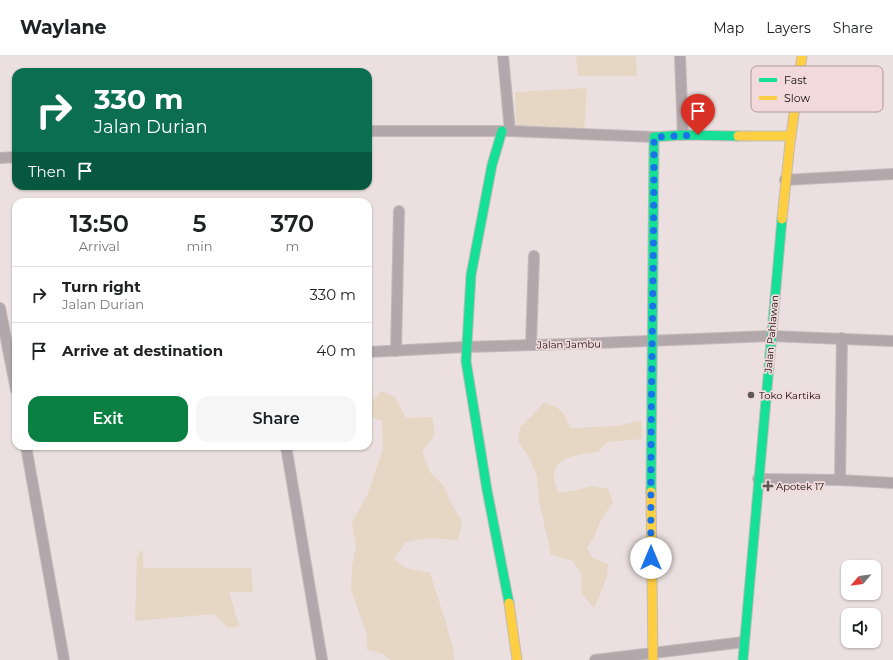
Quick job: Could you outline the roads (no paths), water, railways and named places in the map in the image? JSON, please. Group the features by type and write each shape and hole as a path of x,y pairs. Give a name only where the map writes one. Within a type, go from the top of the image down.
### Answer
{"street":[{"path":"503,56 506,131 492,165 471,275 466,361 487,490 509,603 517,660"},
{"path":"680,56 683,135"},
{"name":"Jalan Pahlawan","path":"801,66 802,56"},
{"name":"Jalan Pahlawan","path":"743,660 771,336 786,180 794,112"},
{"path":"372,131 506,131 654,137 683,135 791,136"},
{"path":"653,656 650,451 654,137"},
{"path":"0,158 12,157"},
{"path":"786,180 893,174"},
{"path":"396,351 399,211"},
{"path":"531,344 534,256"},
{"path":"0,308 12,370"},
{"name":"Jalan Jambu","path":"372,352 531,344 598,343 771,336 893,341"},
{"path":"840,480 842,338"},
{"path":"27,450 64,660"},
{"path":"287,450 322,660"},
{"path":"758,479 840,480 893,483"},
{"path":"595,660 653,656 744,642"}],"place":[{"name":"Toko Kartika","path":"751,395"},
{"name":"Apotek 17","path":"768,486"}]}
